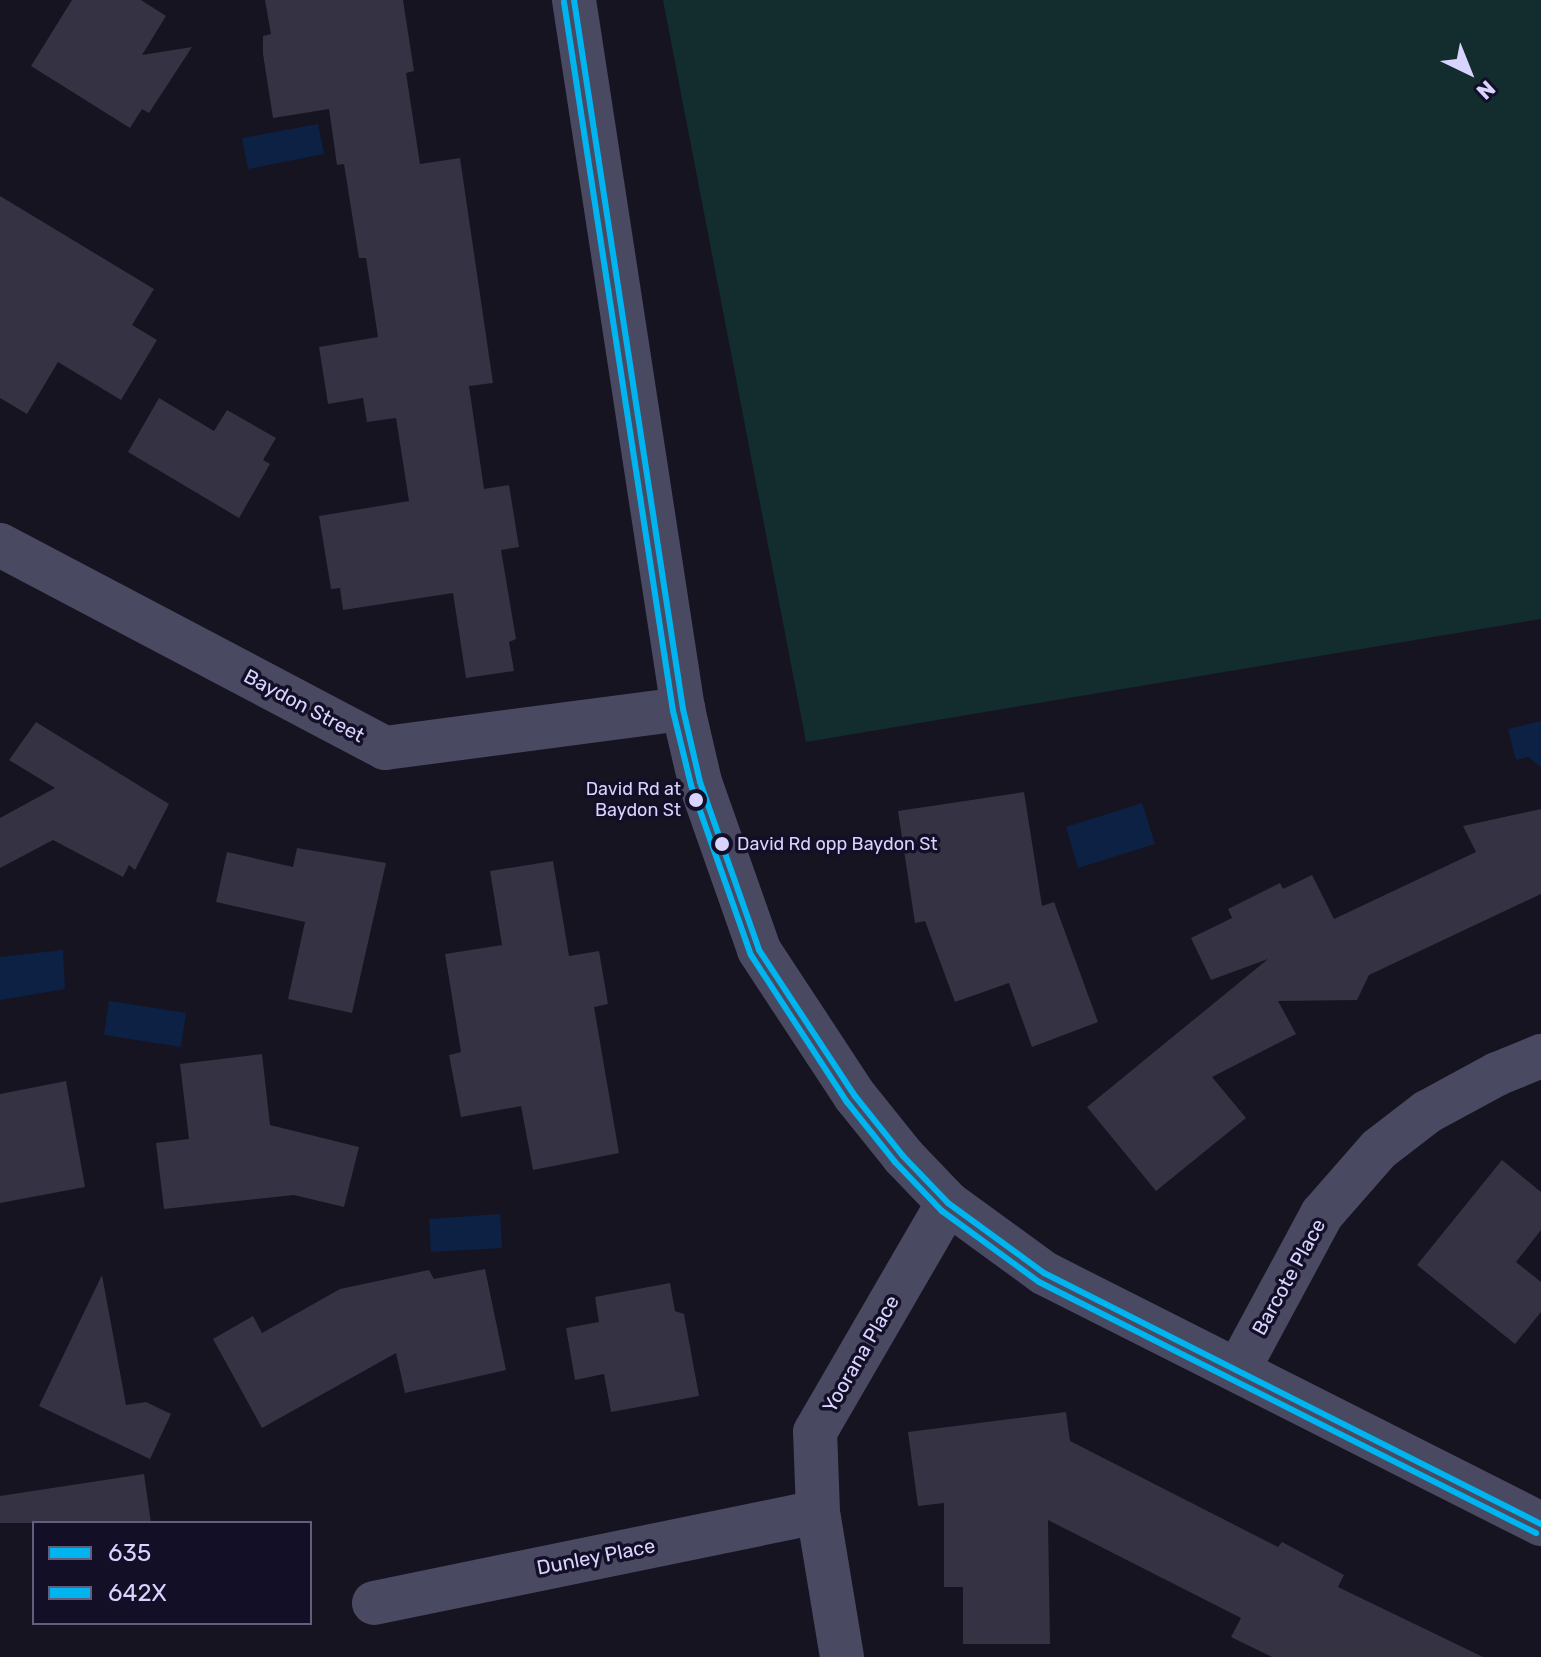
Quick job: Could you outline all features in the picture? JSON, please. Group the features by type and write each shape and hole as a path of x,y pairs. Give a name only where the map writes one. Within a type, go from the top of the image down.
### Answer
{"street":[{"path":"574,0 683,709 704,796 759,950 855,1096 903,1156 948,1203 1044,1273 1541,1524"},
{"name":"Baydon Street","path":"0,545 385,748 683,709"},
{"name":"Barcote Place","path":"1238,1370 1322,1214 1379,1149 1427,1112 1497,1074 1541,1056"},
{"name":"Yoorana Place","path":"842,1657 818,1512 815,1432 948,1203"},
{"name":"Dunley Place","path":"374,1603 818,1512"}],"green space":[{"path":"663,0 1541,0 1541,619 806,742"}],"water":[{"path":"318,124 324,154 248,169 242,138"},
{"path":"1541,721 1541,767 1528,757 1516,760 1508,729"},
{"path":"1142,803 1155,844 1078,868 1066,827"},
{"path":"63,950 65,989 0,1000 0,957"},
{"path":"109,1001 186,1013 181,1047 104,1035"},
{"path":"500,1214 502,1248 431,1252 429,1219"}],"building":[{"path":"72,0 141,0 166,16 142,55 192,47 149,113 142,109 130,128 31,66"},
{"path":"265,0 403,0 414,71 406,73 420,164 460,158 493,383 469,386 484,489 509,485 519,547 501,550 516,639 509,642 514,671 466,678 453,593 343,610 340,588 331,589 319,516 409,501 396,418 367,422 363,398 328,404 319,347 378,337 366,258 359,258 344,164 337,165 329,109 273,118 263,54 263,36 271,34"},
{"path":"0,196 154,289 132,325 157,340 121,400 58,362 27,414 0,398"},
{"path":"159,398 214,431 227,410 276,438 263,460 270,464 239,518 128,452"},
{"path":"36,722 169,804 135,870 129,865 123,877 53,840 0,868 0,818 55,788 9,760"},
{"path":"1024,792 1042,906 1054,902 1098,1022 1032,1047 1009,983 955,1002 925,921 915,923 898,811"},
{"path":"1541,809 1541,894 1369,975 1357,1000 1278,1001 1296,1034 1212,1077 1246,1118 1156,1191 1087,1107 1268,959 1211,980 1191,938 1232,918 1228,909 1280,883 1283,889 1312,875 1334,919 1476,852 1463,826"},
{"path":"297,848 386,863 352,1013 288,999 305,922 216,902 227,852 293,867"},
{"path":"553,861 569,956 599,951 608,1004 594,1007 619,1153 533,1170 521,1106 461,1117 449,1055 461,1052 445,954 502,945 490,871"},
{"path":"262,1054 270,1125 359,1147 344,1207 294,1195 164,1209 156,1143 189,1139 180,1064"},
{"path":"66,1081 85,1187 0,1203 0,1094"},
{"path":"1502,1160 1541,1192 1541,1230 1516,1262 1541,1282 1541,1312 1515,1344 1417,1265"},
{"path":"485,1269 506,1370 405,1393 396,1353 262,1428 213,1339 253,1316 262,1333 340,1289 429,1270 434,1279"},
{"path":"102,1275 126,1405 146,1402 171,1414 150,1459 39,1406"},
{"path":"670,1283 675,1311 684,1314 699,1396 611,1412 604,1374 575,1380 566,1328 599,1322 595,1297"},
{"path":"1066,1412 1070,1441 1278,1547 1282,1542 1344,1575 1338,1587 1483,1657 1272,1657 1231,1637 1241,1618 1048,1520 1050,1644 963,1644 963,1587 944,1587 944,1503 918,1506 908,1432"},
{"path":"144,1474 151,1521 0,1523 0,1496"}],"transit line":[{"name":"635","path":"574,0 683,709 700,782 759,950 855,1096 903,1156 948,1203 1044,1273 1541,1524"},
{"name":"642X","path":"564,2 673,711 691,785 751,955 847,1102 895,1162 942,1211 1039,1282 1536,1533"}],"place":[{"name":"David Rd at Baydon St","path":"696,800"},
{"name":"David Rd opp Baydon St","path":"722,844"}]}
